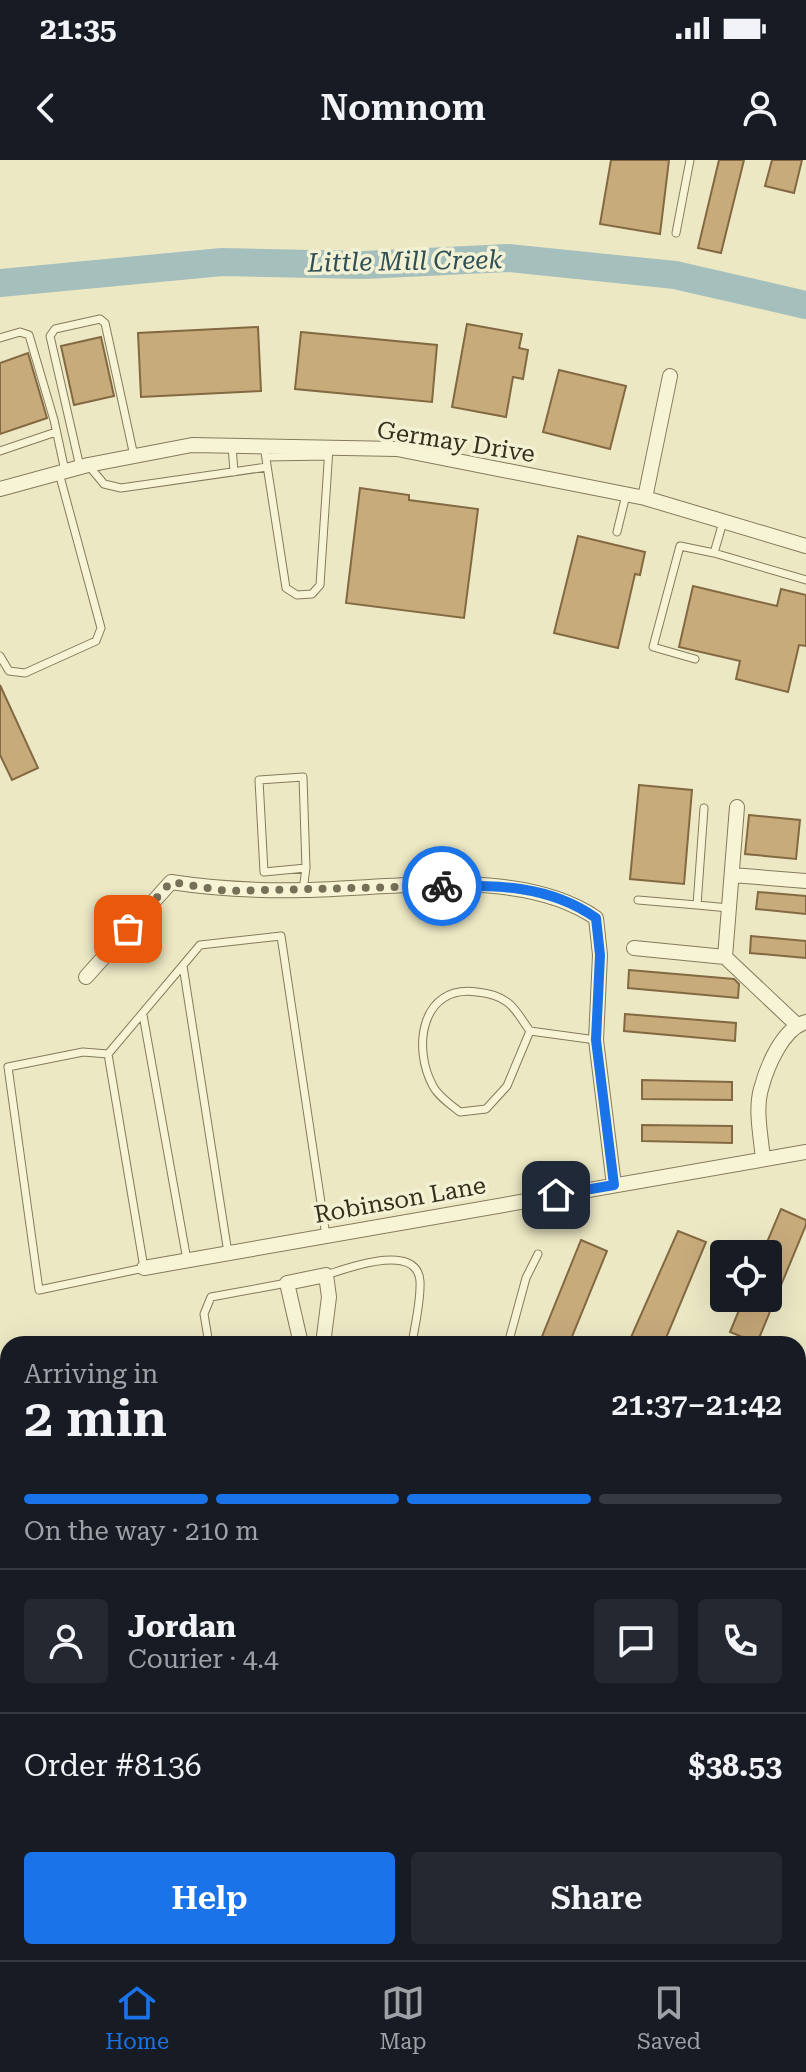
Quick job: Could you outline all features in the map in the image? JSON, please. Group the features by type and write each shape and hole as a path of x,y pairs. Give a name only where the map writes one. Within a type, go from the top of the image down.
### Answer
{"street":[{"path":"645,498 670,376"},
{"name":"Germay Drive","path":"0,489 73,469 192,445 232,446 265,452 397,449 645,498 806,546"},
{"path":"725,957 737,807"},
{"path":"732,875 806,881"},
{"path":"86,977 171,882 226,891 484,885 531,889 576,904 596,918 600,955 596,1040 614,1185"},
{"path":"634,948 725,957 801,1023 777,1051 760,1090 763,1159"},
{"name":"Robinson Lane","path":"144,1268 806,1152"},
{"path":"299,1336 287,1283 326,1275 329,1297 324,1336"}],"lane":[{"path":"676,233 690,160"},
{"path":"0,656 9,671 25,673 96,641 101,628 50,336 55,329 100,319 105,323 134,456"},
{"path":"0,338 20,332 29,335 56,432 73,469 104,484 121,488 267,467"},
{"path":"0,451 56,432"},
{"path":"232,446 234,472"},
{"path":"265,452 286,588 297,595 312,594 320,585 329,452"},
{"path":"617,532 626,495"},
{"path":"714,553 723,522"},
{"path":"695,659 653,647 680,546 806,580"},
{"path":"303,890 306,868 303,777 259,780 264,872 306,868"},
{"path":"697,905 704,808"},
{"path":"638,900 729,908"},
{"path":"108,1054 200,945 281,936 326,1236"},
{"path":"183,966 228,1253"},
{"path":"530,1031 507,1086 486,1109 460,1112 433,1087 423,1055 422,1027 433,1006 446,996 467,991 490,994 508,1002 530,1031 596,1040"},
{"path":"143,1015 187,1260"},
{"path":"83,1052 108,1054 144,1268 39,1290 8,1067 83,1052"},
{"path":"510,1336 526,1278 538,1254"},
{"path":"326,1275 387,1260 406,1262 415,1267 420,1279 413,1336"},
{"path":"208,1336 204,1314 211,1297 287,1283"}],"building":[{"path":"611,160 669,160 660,234 600,224"},
{"path":"719,160 744,160 721,253 698,248"},
{"path":"772,160 802,160 794,193 765,186"},
{"path":"467,324 522,334 519,348 528,350 523,379 513,377 506,417 452,407"},
{"path":"258,327 261,391 141,397 138,333"},
{"path":"301,332 437,345 432,402 295,389"},
{"path":"101,337 114,396 74,405 61,346"},
{"path":"28,353 47,418 0,434 0,363"},
{"path":"559,370 626,386 610,449 543,432"},
{"path":"360,488 409,495 409,500 478,509 464,618 346,603"},
{"path":"578,536 645,552 640,575 635,574 618,648 554,633"},
{"path":"693,586 777,606 781,589 806,595 806,646 799,645 788,692 736,679 740,661 679,647"},
{"path":"0,685 38,768 12,780 0,755"},
{"path":"639,785 692,790 684,884 630,879"},
{"path":"749,815 800,820 796,859 745,854"},
{"path":"758,892 806,896 806,914 756,909"},
{"path":"751,936 806,941 806,958 750,953"},
{"path":"629,970 734,979 739,984 738,998 628,988"},
{"path":"625,1014 736,1023 735,1041 624,1031"},
{"path":"642,1080 732,1082 732,1100 642,1099"},
{"path":"642,1125 732,1126 732,1143 642,1141"},
{"path":"781,1209 806,1220 782,1283 782,1240 768,1240"},
{"path":"678,1231 706,1242 667,1336 632,1336"},
{"path":"581,1240 607,1251 572,1336 542,1336"},
{"path":"738,1312 770,1312 760,1336 740,1336 730,1332"}],"waterway":[{"name":"Little Mill Creek","path":"0,283 222,262 364,265 508,258 675,275 806,305"}],"way so far":[{"path":"128,929 171,882 226,891 442,886"}],"route":[{"path":"442,886 484,885 531,889 576,904 596,918 600,955 596,1040 614,1185 556,1195"}]}
